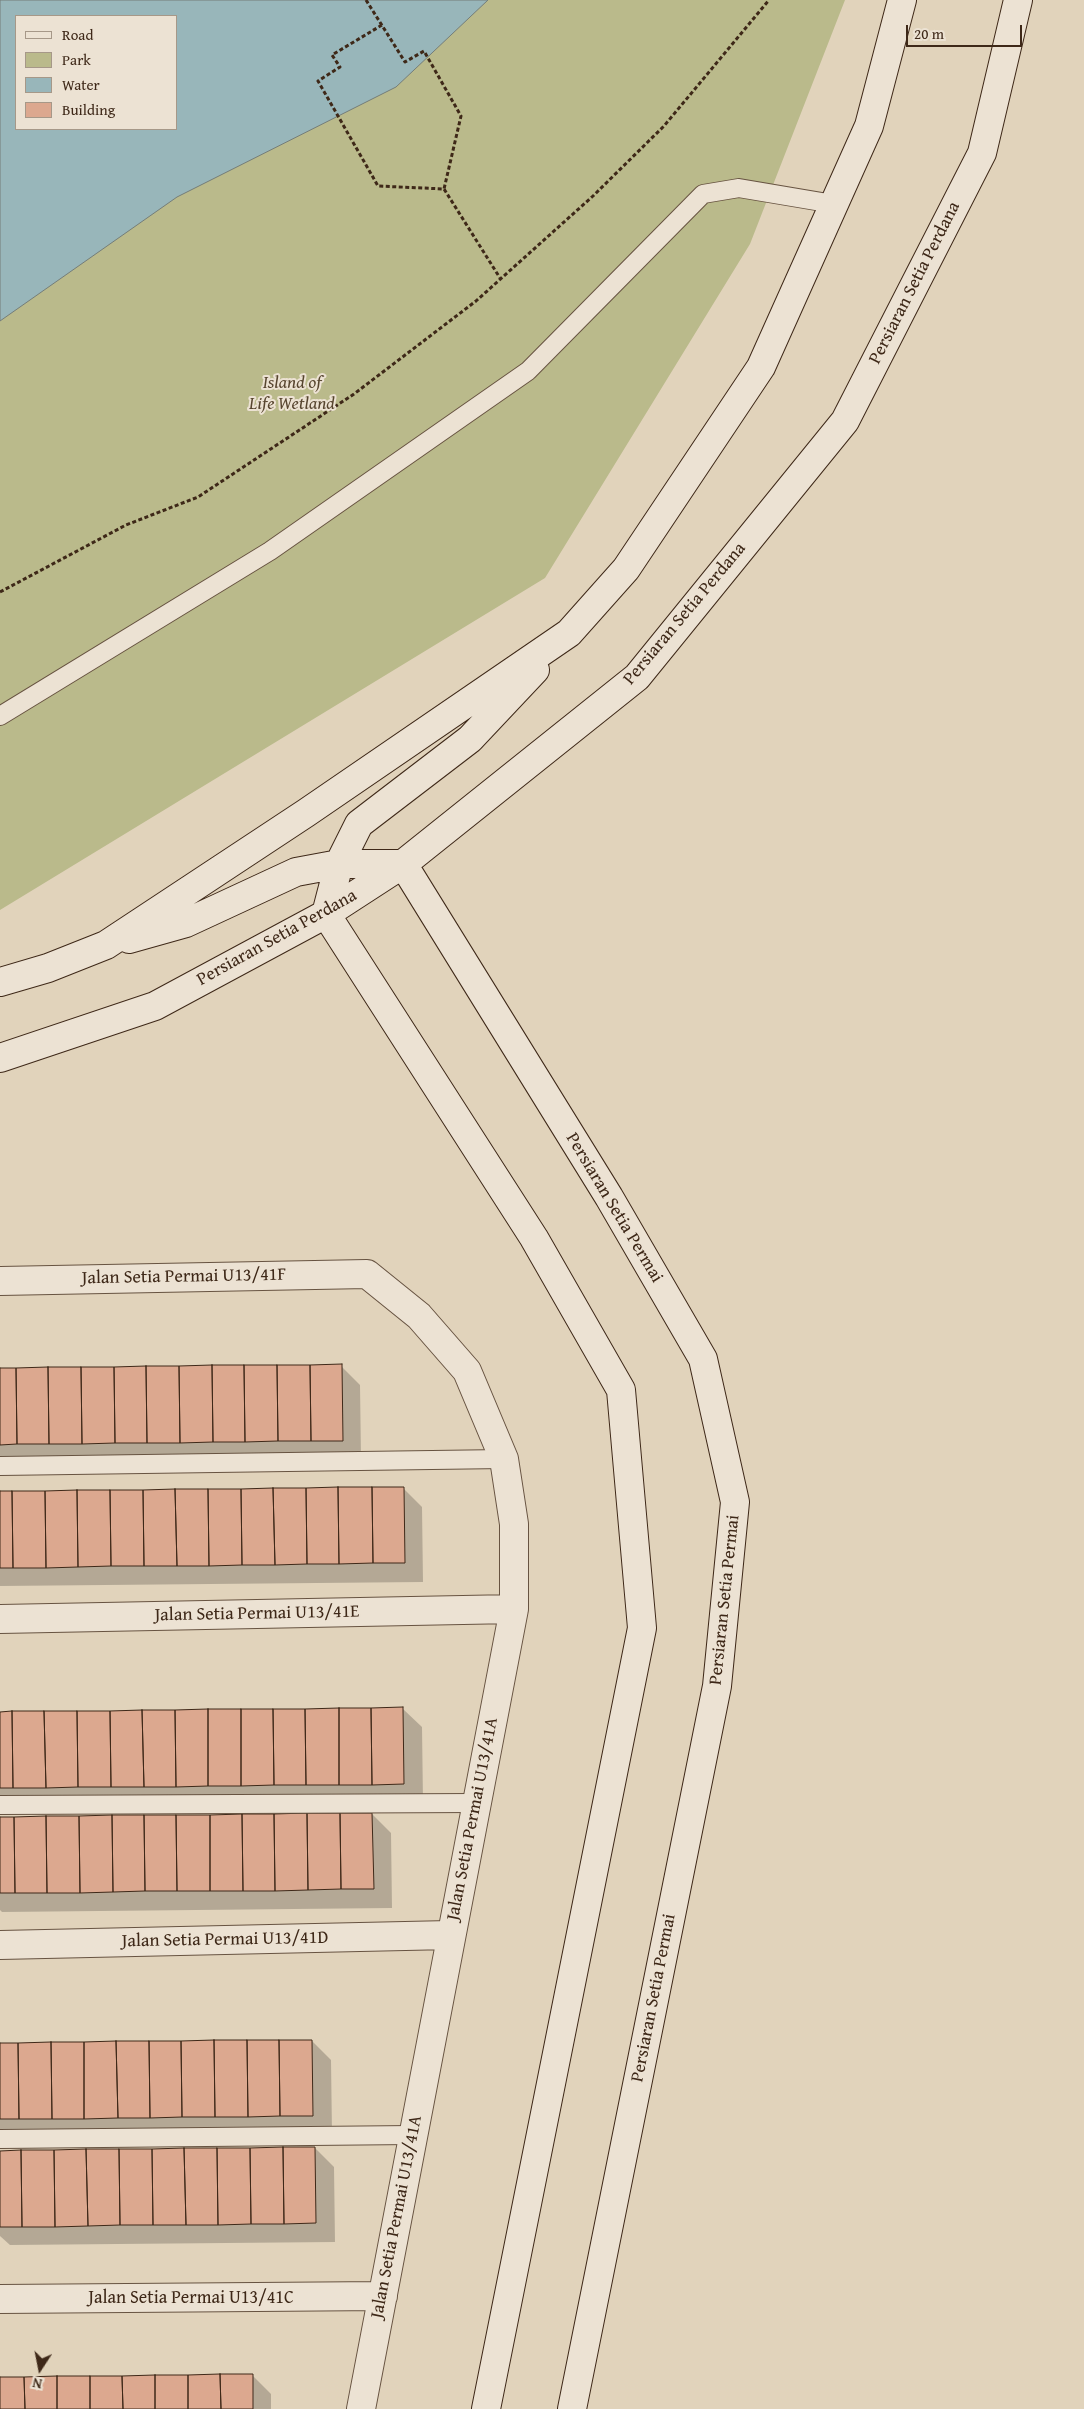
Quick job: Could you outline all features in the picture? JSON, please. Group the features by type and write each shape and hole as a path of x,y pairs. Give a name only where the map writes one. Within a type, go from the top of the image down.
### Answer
{"street":[{"path":"486,2409 642,1628 621,1390 534,1238 326,914 339,864 359,824 470,739 626,570 761,367 869,126 902,0"},
{"name":"Persiaran Setia Perdana","path":"0,1058 155,1006 326,914 403,864 637,677 845,421 982,153 1018,0"},
{"path":"106,945 306,813 569,633"},
{"path":"0,982 48,968 106,945 186,923 296,872 339,864 403,864"},
{"name":"Persiaran Setia Permai","path":"403,864 609,1197 703,1359 735,1502 717,1686 572,2409"},
{"name":"Jalan Setia Permai U13/41F","path":"0,1281 368,1274"},
{"name":"Jalan Setia Permai U13/41A","path":"361,2409 450,1935 514,1609 514,1524 504,1459 467,1371 419,1316 368,1274"},
{"name":"Jalan Setia Permai U13/41E","path":"0,1619 514,1609"},
{"name":"Jalan Setia Permai U13/41D","path":"0,1945 450,1935"},
{"name":"Jalan Setia Permai U13/41C","path":"0,2299 382,2296"}],"lane":[{"path":"0,716 270,551 528,371 703,194 739,188 834,204"},
{"path":"0,1466 504,1459"},
{"path":"0,1805 476,1803"},
{"path":"0,2139 413,2134"}],"path":[{"path":"366,0 405,62 424,51 460,116 444,189 500,278"},
{"path":"0,592 126,525 198,497 354,394 476,301 593,196 664,126 769,0"},
{"path":"382,25 332,56 340,67 318,81 378,186 444,189"}],"green space":[{"name":"Island of Life Wetland","path":"0,0 845,0 750,244 545,578 0,910"}],"water":[{"path":"0,0 488,0 396,87 177,197 0,321"}],"building":[{"path":"342,1364 343,1441 311,1441 310,1365"},
{"path":"212,1365 213,1442 180,1443 179,1366"},
{"path":"212,1365 244,1365 245,1442 213,1442"},
{"path":"244,1365 277,1365 278,1441 245,1442"},
{"path":"277,1365 310,1365 311,1441 278,1441"},
{"path":"146,1366 147,1443 115,1443 114,1367"},
{"path":"146,1366 179,1366 180,1443 147,1443"},
{"path":"48,1367 49,1444 17,1444 16,1368"},
{"path":"48,1367 81,1367 82,1444 49,1444"},
{"path":"81,1367 114,1367 115,1443 82,1444"},
{"path":"0,1368 16,1368 17,1444 0,1445"},
{"path":"338,1487 339,1564 307,1564 306,1488"},
{"path":"338,1487 372,1487 373,1563 339,1564"},
{"path":"372,1487 404,1487 405,1563 373,1563"},
{"path":"273,1488 275,1565 242,1565 241,1489"},
{"path":"273,1488 306,1488 307,1564 275,1565"},
{"path":"175,1489 177,1566 144,1566 143,1490"},
{"path":"175,1489 208,1489 209,1566 177,1566"},
{"path":"208,1489 241,1489 242,1565 209,1566"},
{"path":"77,1490 78,1567 46,1568 45,1491"},
{"path":"77,1490 110,1490 111,1566 78,1567"},
{"path":"110,1490 143,1490 144,1566 111,1566"},
{"path":"0,1491 12,1491 13,1568 0,1568"},
{"path":"12,1491 45,1491 46,1568 13,1568"},
{"path":"403,1707 404,1784 372,1785 371,1708"},
{"path":"339,1708 339,1785 306,1785 305,1709"},
{"path":"339,1708 371,1708 372,1785 339,1785"},
{"path":"208,1709 208,1786 176,1787 175,1710"},
{"path":"208,1709 241,1709 241,1786 208,1786"},
{"path":"241,1709 273,1709 274,1785 241,1786"},
{"path":"273,1709 305,1709 306,1785 274,1785"},
{"path":"142,1710 144,1787 111,1787 110,1711"},
{"path":"142,1710 175,1710 176,1787 144,1787"},
{"path":"12,1711 13,1788 0,1788 0,1712"},
{"path":"12,1711 44,1711 46,1788 13,1788"},
{"path":"44,1711 77,1711 78,1787 46,1788"},
{"path":"77,1711 110,1711 111,1787 78,1787"},
{"path":"307,1813 308,1890 275,1891 274,1814"},
{"path":"307,1813 340,1813 341,1889 308,1890"},
{"path":"340,1813 372,1813 374,1889 341,1889"},
{"path":"242,1814 243,1891 210,1891 210,1815"},
{"path":"242,1814 274,1814 275,1891 243,1891"},
{"path":"112,1815 113,1892 80,1893 79,1816"},
{"path":"112,1815 144,1815 145,1891 113,1892"},
{"path":"144,1815 176,1815 177,1891 145,1891"},
{"path":"176,1815 210,1815 210,1891 177,1891"},
{"path":"46,1816 47,1893 15,1893 14,1817"},
{"path":"46,1816 79,1816 80,1893 47,1893"},
{"path":"0,1817 14,1817 15,1893 0,1893"},
{"path":"214,2040 215,2117 182,2117 181,2041"},
{"path":"214,2040 247,2040 248,2117 215,2117"},
{"path":"247,2040 279,2040 280,2116 248,2117"},
{"path":"279,2040 312,2040 313,2116 280,2116"},
{"path":"116,2041 118,2118 84,2119 84,2042"},
{"path":"116,2041 149,2041 150,2118 118,2118"},
{"path":"149,2041 181,2041 182,2117 150,2118"},
{"path":"51,2042 52,2119 19,2119 18,2043"},
{"path":"51,2042 84,2042 84,2119 52,2119"},
{"path":"0,2043 18,2043 19,2119 0,2119"},
{"path":"283,2147 284,2224 251,2224 250,2148"},
{"path":"283,2147 315,2147 316,2223 284,2224"},
{"path":"184,2148 217,2148 218,2225 186,2225"},
{"path":"184,2148 186,2225 153,2225 152,2149"},
{"path":"217,2148 250,2148 251,2224 218,2225"},
{"path":"86,2149 88,2226 55,2227 54,2150"},
{"path":"86,2149 119,2149 120,2225 88,2226"},
{"path":"119,2149 152,2149 153,2225 120,2225"},
{"path":"21,2150 22,2227 0,2227 0,2151"},
{"path":"21,2150 54,2150 55,2227 22,2227"},
{"path":"220,2374 253,2374 253,2409 221,2409"},
{"path":"220,2374 221,2409 188,2409 188,2375"},
{"path":"155,2375 188,2375 188,2409 155,2409"},
{"path":"155,2375 155,2409 123,2409 122,2376"},
{"path":"57,2376 90,2376 90,2409 57,2409"},
{"path":"57,2376 57,2409 25,2409 24,2377"},
{"path":"90,2376 122,2376 123,2409 90,2409"},
{"path":"0,2377 24,2377 25,2409 0,2409"}]}
